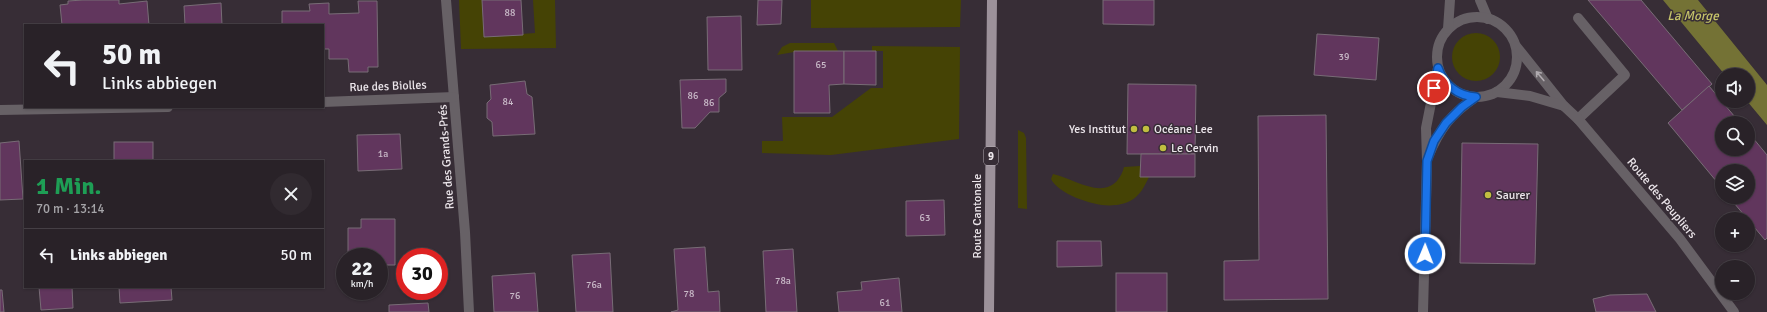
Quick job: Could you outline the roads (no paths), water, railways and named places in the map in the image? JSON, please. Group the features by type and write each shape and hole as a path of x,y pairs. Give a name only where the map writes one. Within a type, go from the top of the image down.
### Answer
{"main road":[{"name":"Route Cantonale","path":"990,312 992,0"}],"street":[{"name":"Rue des Grands-Prés","path":"446,0 469,312"},
{"path":"1448,29 1450,0"},
{"path":"1480,0 1488,18"},
{"path":"1423,312 1427,120 1438,68 1437,59 1439,45 1448,29 1455,23 1467,18 1475,17 1488,18 1503,27 1509,32 1516,46 1516,69 1508,82 1497,92 1490,95 1476,97 1467,96 1453,90 1444,79 1438,68"},
{"path":"1578,18 1625,75 1578,119"},
{"name":"Route des Peupliers","path":"1516,46 1564,106 1578,119 1680,239 1734,312"},
{"name":"Route des Peupliers","path":"1497,92 1530,96 1564,106"},
{"name":"Rue des Biolles","path":"324,102 454,97"},
{"path":"1427,161 1434,141 1446,123 1462,107 1476,97"},
{"path":"0,110 112,108"}],"water":[{"name":"La Morge","path":"1663,0 1698,0 1753,68 1719,68"},
{"name":"La Morge","path":"1755,70 1767,85 1767,125 1753,108 1755,108"}],"place":[{"name":"Yes Institut","path":"1134,129"},
{"name":"Océane Lee","path":"1146,129"},
{"name":"Le Cervin","path":"1163,148"},
{"name":"Saurer","path":"1488,195"}]}
